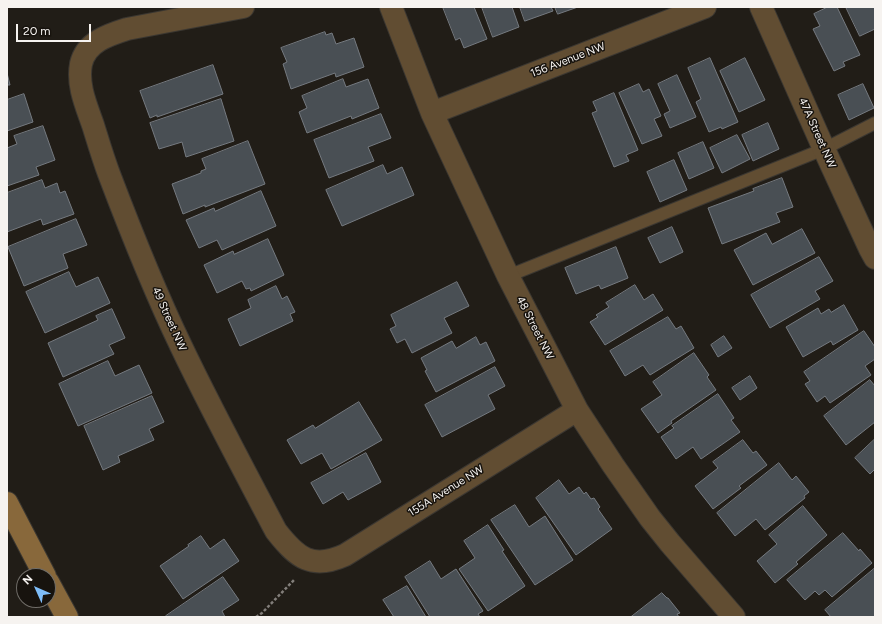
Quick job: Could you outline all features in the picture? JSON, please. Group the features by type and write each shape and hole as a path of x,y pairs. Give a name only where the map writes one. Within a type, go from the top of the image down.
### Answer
{"main road":[{"path":"7,503 41,568"},
{"path":"56,597 67,617"}],"street":[{"name":"49 Street NW","path":"243,7 126,29 98,40 87,51 82,62 80,75 82,92 103,156 133,236 154,287 201,388 276,531 295,553 312,562"},
{"name":"48 Street NW","path":"391,7 432,113 508,276 576,410 650,518 734,617"},
{"name":"156 Avenue NW","path":"432,113 705,7"},
{"name":"47A Street NW","path":"761,7 824,149 875,258"},
{"name":"155A Avenue NW","path":"312,562 334,560 345,555 576,410"}],"lane":[{"path":"508,276 824,149 875,123"}],"path":[{"path":"256,617 262,613 312,562"}],"building":[{"path":"443,7 474,7 487,39 464,48 460,38 456,40"},
{"path":"482,7 512,7 519,27 493,37"},
{"path":"520,7 551,7 553,11 525,21"},
{"path":"555,7 578,7 558,14"},
{"path":"828,7 837,7 860,55 843,62 845,66 834,71 813,29 820,26 814,14"},
{"path":"846,7 875,7 875,29 860,36"},
{"path":"325,32 326,35 332,33 336,44 354,38 364,67 336,77 335,73 291,89 283,64 287,62 281,48"},
{"path":"710,58 738,122 722,129 721,127 709,132 696,102 701,99 688,68"},
{"path":"745,58 765,100 739,112 720,71"},
{"path":"213,65 223,94 157,117 157,115 150,118 140,91"},
{"path":"7,73 10,85 7,85"},
{"path":"677,75 696,117 670,128 664,114 670,111 658,84"},
{"path":"343,79 346,87 368,79 379,108 352,119 351,116 307,133 299,112 307,108 302,96"},
{"path":"639,84 643,92 649,89 661,116 654,119 662,136 642,144 619,93"},
{"path":"863,84 874,108 849,120 838,95"},
{"path":"614,93 638,150 626,155 629,161 614,167 592,113 597,111 593,102"},
{"path":"24,94 33,122 7,131 7,100"},
{"path":"221,99 234,141 186,157 182,142 159,149 150,123"},
{"path":"381,114 391,138 368,147 374,161 329,178 314,140"},
{"path":"768,123 779,149 753,161 742,135"},
{"path":"43,126 55,160 36,167 39,175 7,186 7,148 17,144 14,136"},
{"path":"737,135 750,159 722,173 710,148"},
{"path":"248,141 265,184 183,214 172,184 201,173 201,171 206,169 202,159"},
{"path":"703,142 714,168 689,179 678,153"},
{"path":"674,160 687,190 660,202 647,172"},
{"path":"383,165 387,174 402,167 414,195 342,226 326,190"},
{"path":"782,178 793,207 776,213 780,222 722,244 708,208 754,191 753,189"},
{"path":"42,180 45,188 57,183 60,193 65,191 74,214 43,225 41,219 7,232 7,193"},
{"path":"261,191 276,226 222,250 217,240 199,248 186,220 214,208 215,211"},
{"path":"76,219 87,245 63,254 68,268 24,286 8,247"},
{"path":"672,227 683,252 660,263 648,238"},
{"path":"802,229 815,253 753,285 734,250 766,233 772,244"},
{"path":"268,239 284,275 251,291 250,288 246,289 242,281 217,293 204,265 233,251 234,254"},
{"path":"616,247 628,278 601,289 599,285 576,294 565,268"},
{"path":"819,257 833,281 815,291 820,299 770,328 751,295"},
{"path":"69,272 76,287 98,277 110,303 45,333 26,292"},
{"path":"457,282 469,306 444,318 452,333 412,353 405,339 397,343 390,329 396,326 391,315"},
{"path":"635,285 644,300 653,294 663,310 605,345 590,322 598,317 596,315 609,307 606,303"},
{"path":"276,286 282,299 287,296 295,312 290,314 293,321 240,346 228,319 251,308 248,300"},
{"path":"844,305 858,330 833,345 831,341 803,357 786,327 818,308 821,314 829,309 831,312"},
{"path":"112,309 125,338 109,345 114,354 63,377 48,343 98,320 96,316"},
{"path":"668,317 676,329 681,326 694,348 650,375 643,365 625,376 610,351"},
{"path":"864,331 875,347 875,359 865,366 871,375 830,403 825,396 817,402 805,384 810,381 804,372"},
{"path":"724,336 732,348 718,357 711,345"},
{"path":"476,337 480,345 486,342 495,361 436,392 425,371 427,370 421,358 452,341 456,348"},
{"path":"694,353 709,375 707,377 716,390 671,421 672,423 658,433 641,409 662,395 653,382"},
{"path":"108,361 115,376 139,365 152,393 78,426 59,384"},
{"path":"495,367 505,386 488,395 495,409 442,437 425,405"},
{"path":"750,376 757,388 740,400 732,388"},
{"path":"870,380 875,386 875,422 846,445 824,416"},
{"path":"718,394 734,418 731,420 740,432 701,459 693,447 676,459 661,437 674,428 672,426"},
{"path":"152,396 164,422 149,429 154,440 118,456 120,462 103,470 84,426"},
{"path":"359,402 382,440 331,469 322,453 301,464 287,440 313,425 315,428"},
{"path":"875,439 875,469 870,474 855,458"},
{"path":"743,440 753,453 756,451 767,465 739,486 741,488 713,509 695,486 718,468 713,462"},
{"path":"366,453 381,482 348,500 343,492 323,504 311,483"},
{"path":"779,463 792,480 796,476 809,492 804,496 805,498 765,530 756,519 735,536 717,513"},
{"path":"559,480 569,494 579,487 584,494 586,492 591,499 594,498 600,507 598,509 612,529 576,555 536,498"},
{"path":"515,505 529,527 545,516 573,560 535,585 491,520"},
{"path":"803,506 827,535 796,562 798,564 775,583 757,561 777,544 769,535"},
{"path":"488,525 504,550 502,551 525,586 488,611 459,569 475,558 464,541"},
{"path":"843,533 872,563 832,597 825,590 819,595 815,591 805,600 787,580"},
{"path":"201,536 210,549 224,539 239,561 183,599 160,566"},
{"path":"430,561 441,579 456,569 483,611 478,614 480,617 430,617 405,577"},
{"path":"875,568 875,617 831,617 825,610"},
{"path":"223,577 239,600 222,611 225,617 166,616"},
{"path":"407,586 426,617 394,617 383,600"},
{"path":"662,593 680,613 677,614 679,617 631,617"}]}
